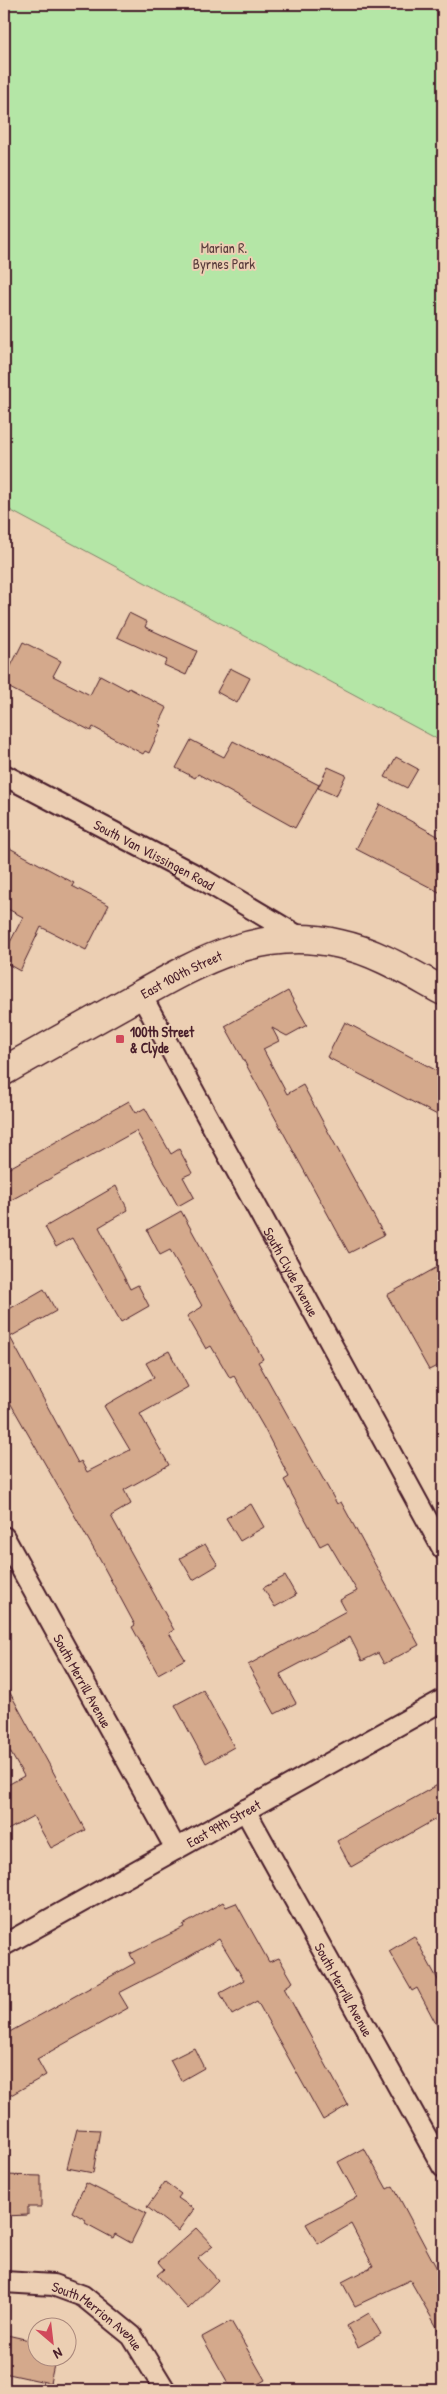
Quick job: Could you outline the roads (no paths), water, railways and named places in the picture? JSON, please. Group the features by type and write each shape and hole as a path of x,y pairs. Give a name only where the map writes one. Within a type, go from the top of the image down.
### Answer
{"main road":[{"name":"East 100th Street","path":"4,1071 192,966 231,949 266,941 303,938 339,944 374,954 443,991"}],"street":[{"name":"South Van Vlissingen Road","path":"4,775 198,876 303,938"},
{"name":"South Clyde Avenue","path":"141,995 443,1549"},
{"name":"South Merrill Avenue","path":"4,1537 176,1849"},
{"name":"East 99th Street","path":"4,1945 443,1700"},
{"name":"South Merrill Avenue","path":"246,1810 443,2167"},
{"name":"South Merrion Avenue","path":"4,2282 53,2285 83,2296 132,2336 165,2390"}],"place":[{"name":"100th Street & Clyde","path":"120,1039"}],"park label":[{"name":"Marian R. Byrnes Park","path":"224,256"}]}
